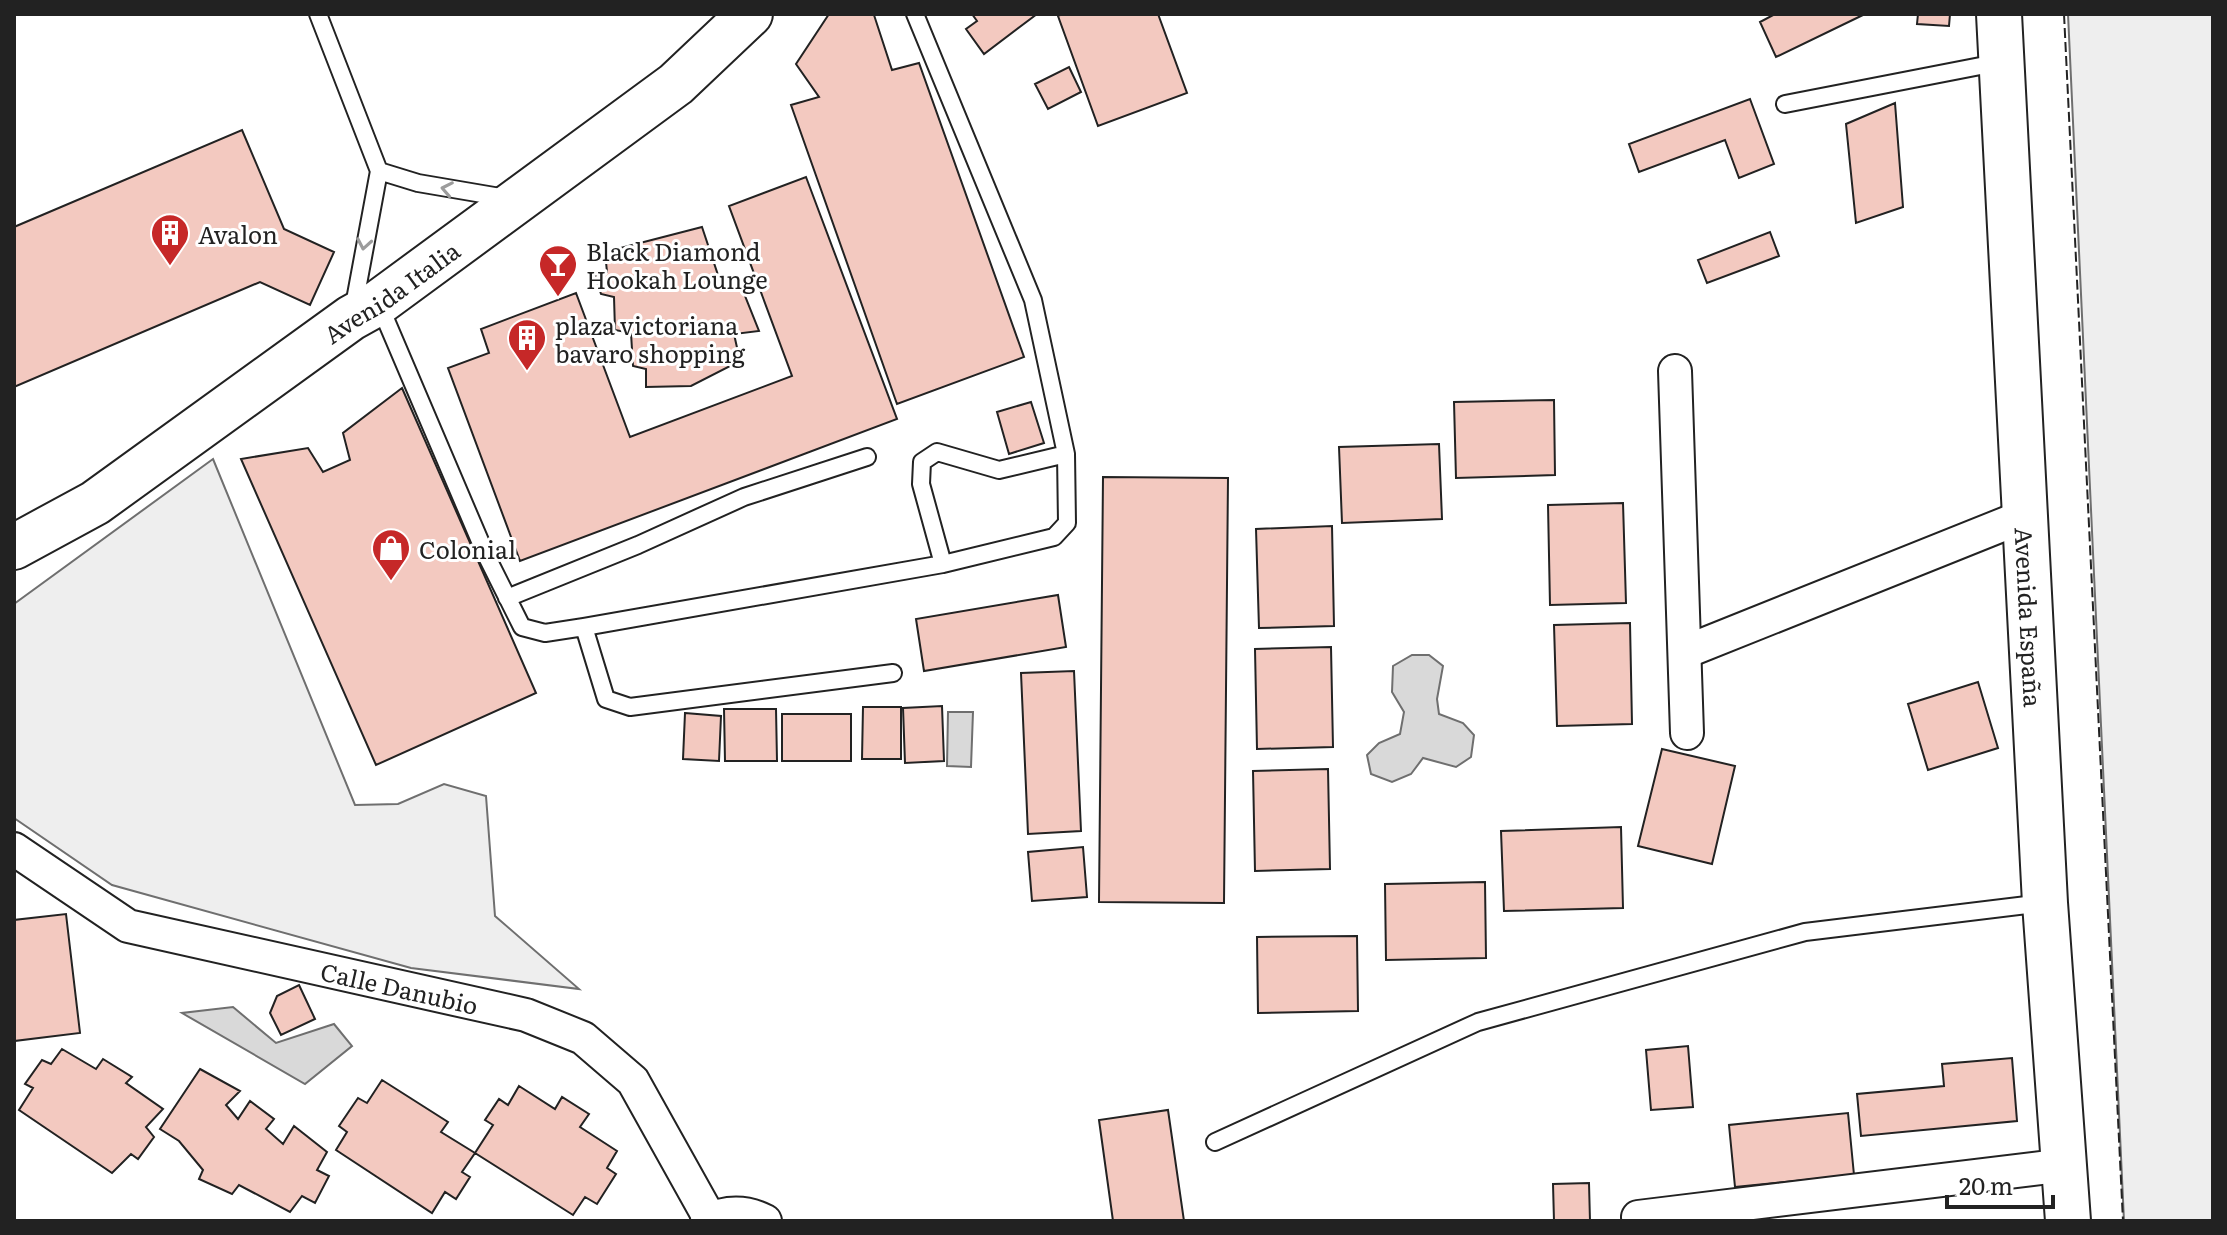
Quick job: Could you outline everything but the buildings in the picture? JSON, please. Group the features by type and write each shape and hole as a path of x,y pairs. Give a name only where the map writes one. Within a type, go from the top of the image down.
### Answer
{"street":[{"name":"Avenida Italia","path":"14,547 95,503 365,310 676,84 750,14"},
{"name":"Avenida España","path":"1999,14 2045,903 2068,1221"},
{"path":"1675,371 1687,733"},
{"path":"1685,652 2027,515"},
{"name":"Calle Danubio","path":"14,849 128,926 526,1015 583,1038 633,1081 708,1220"},
{"path":"1638,1217 2065,1165"},
{"path":"708,1220 731,1213 753,1215 765,1221"}],"lane":[{"path":"318,14 379,171 365,310 522,627 545,633 943,564 1054,537 1067,523 1066,454 1033,300 915,14"},
{"path":"1785,104 2002,62"},
{"path":"379,171 418,183 516,199"},
{"path":"943,564 921,484 922,462 937,452 999,470 1066,454"},
{"path":"507,598 638,545 744,497 867,457"},
{"path":"584,627 606,699 630,707 893,673"},
{"path":"1215,1142 1478,1022 1805,932 2045,903"}],"shaded area":[{"path":"2068,14 2213,14 2213,1221 2124,1221"},
{"path":"213,459 355,805 398,804 444,784 486,796 495,916 579,989 411,968 112,885 14,818 14,604"},
{"path":"1412,655 1429,655 1443,666 1437,699 1439,714 1463,723 1474,735 1471,757 1456,767 1423,758 1411,774 1392,782 1371,774 1367,755 1379,743 1400,734 1404,712 1392,692 1393,666"},
{"path":"948,712 973,712 971,767 947,766"},
{"path":"233,1007 276,1043 334,1024 352,1046 305,1084 182,1013"}],"fence":[{"path":"2064,14 2123,1221"}],"place":[{"name":"Avalon","path":"170,267"},
{"name":"Black Diamond Hookah Lounge","path":"558,298"},
{"name":"plaza victoriana bavaro shopping","path":"527,372"},
{"name":"Colonial","path":"391,582"}]}
